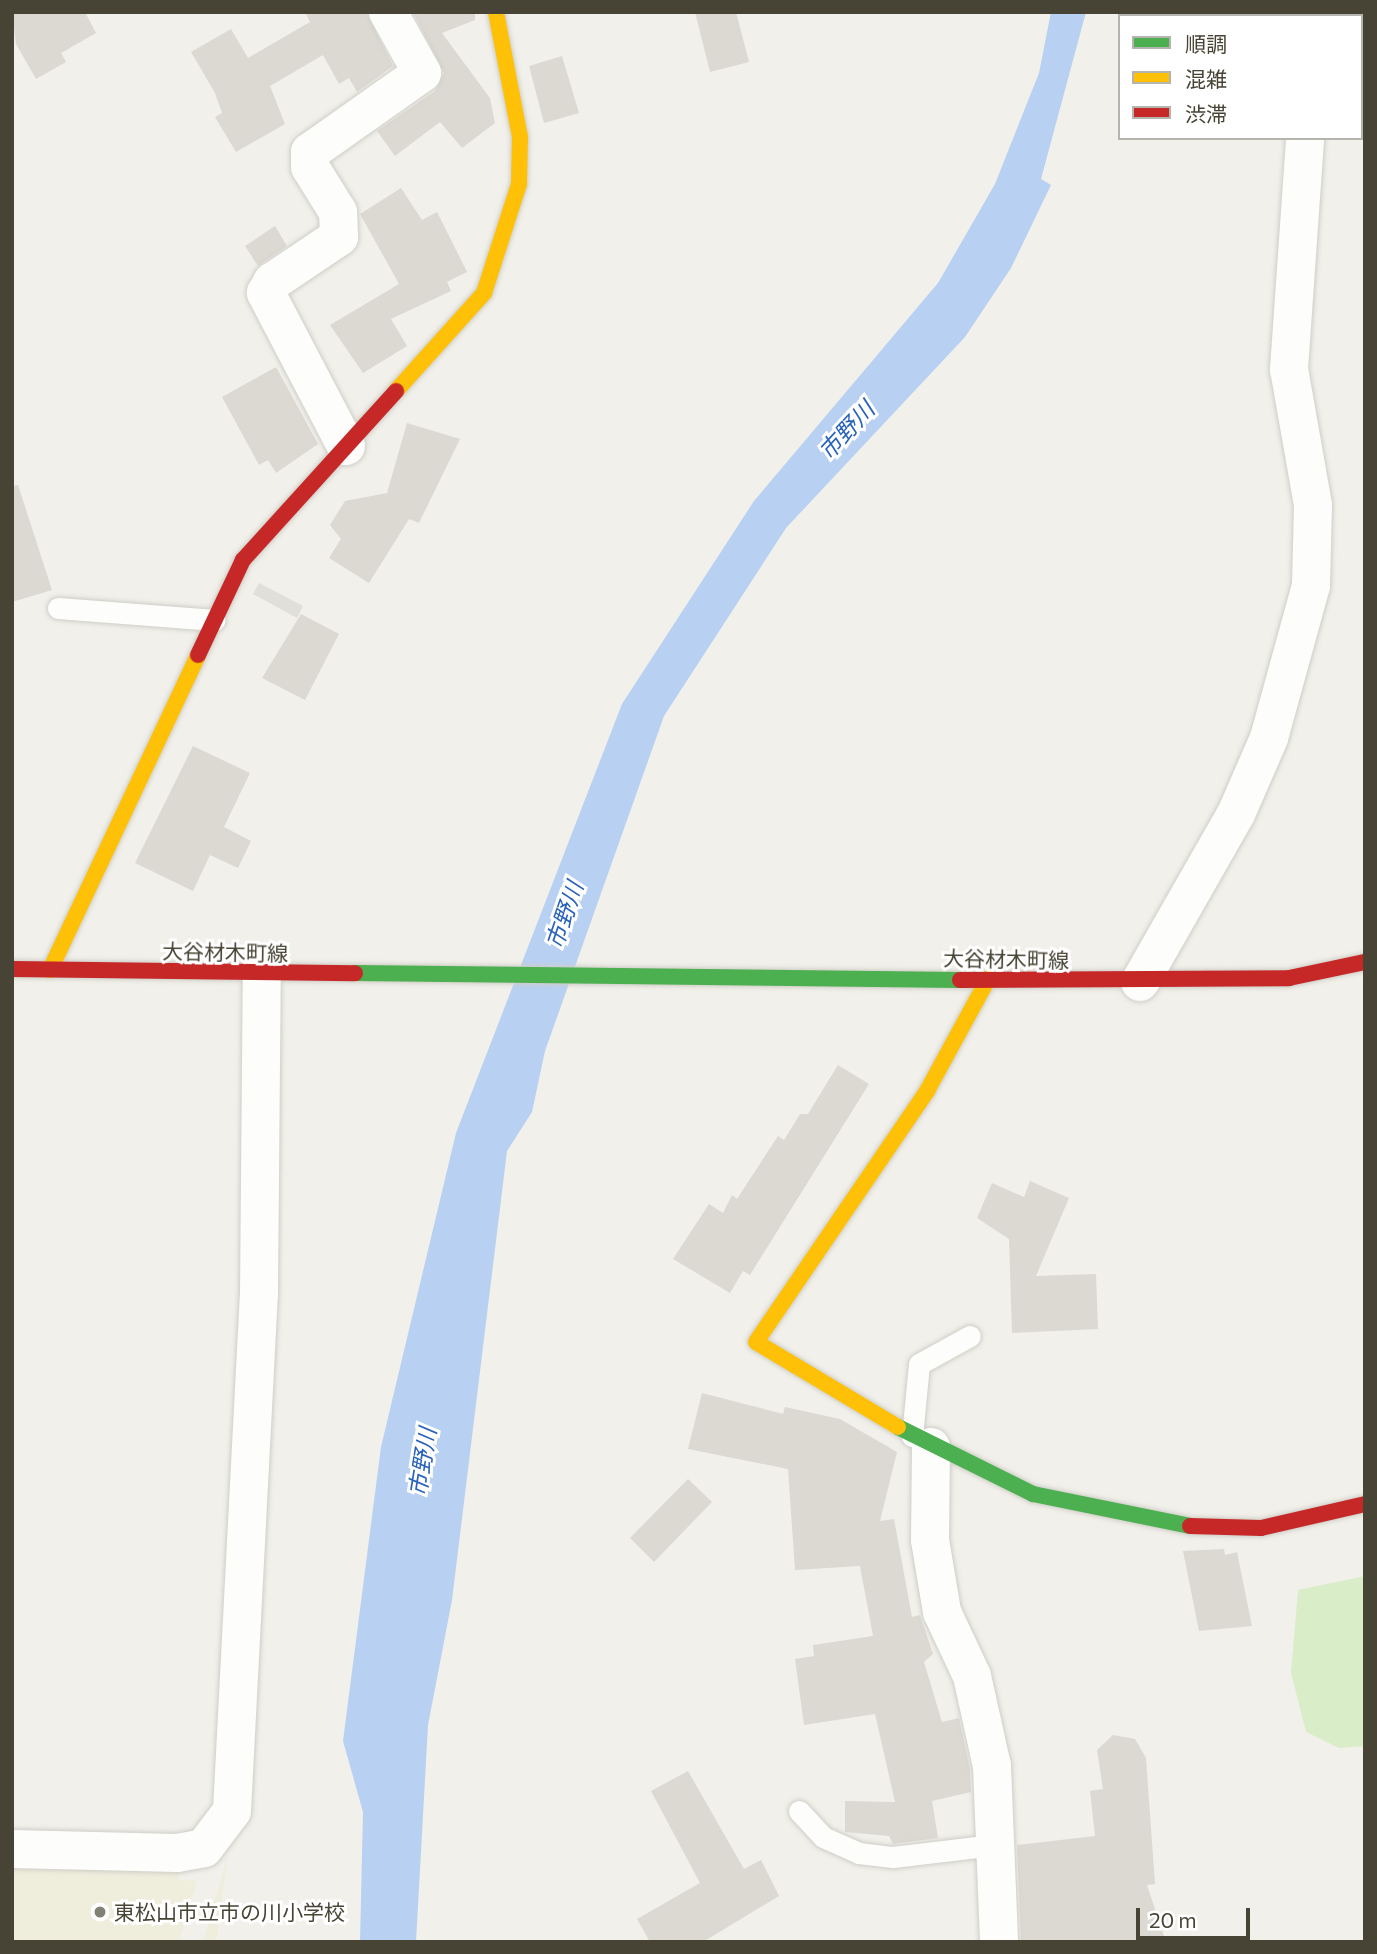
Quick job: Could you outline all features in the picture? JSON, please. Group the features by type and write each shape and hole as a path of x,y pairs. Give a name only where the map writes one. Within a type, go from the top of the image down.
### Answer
{"street":[{"path":"346,446 266,293 272,282 340,237 338,212 310,167 310,152 422,73 388,12"},
{"path":"50,970 215,620 251,550 484,293 519,184 520,137 496,12"},
{"path":"1140,982 1247,789 1269,738 1311,586 1313,505 1289,369 1305,140"},
{"name":"大谷材木町線","path":"12,969 262,974 1140,982 1289,978 1365,962"},
{"path":"12,1849 177,1853 204,1848 232,1811 259,1293 262,974"},
{"path":"988,979 928,1091 756,1342 921,1441 1033,1494 1168,1527 1261,1528 1365,1504"},
{"path":"921,1441 930,1540 942,1612 985,1721 999,1942"}],"lane":[{"path":"58,608 215,620"},
{"path":"921,1441 919,1364 970,1336"},
{"path":"799,1811 824,1837 859,1853 893,1857 993,1845"}],"shaded area":[{"path":"259,583 303,606 297,618 253,594"},
{"name":"東松山市立市の川小学校","path":"228,1855 216,1942 203,1942"},
{"name":"東松山市立市の川小学校","path":"178,1865 178,1880 197,1881 179,1942 12,1942 12,1866"}],"green space":[{"path":"1365,1576 1365,1746 1339,1748 1306,1732 1291,1673 1298,1590"}],"water":[{"name":"市野川","path":"1051,12 1086,12 1041,179 1051,185 1011,268 965,337 786,528 664,716 545,1051 532,1112 507,1151 452,1600 428,1725 416,1942 360,1942 363,1812 343,1741 381,1447 456,1133 622,704 754,501 938,283 995,184 1039,73"}],"building":[{"path":"12,12 85,12 96,33 61,53 66,62 36,79 16,44"},
{"path":"305,12 366,12 393,66 357,92 349,78 339,84 323,55 270,86 285,124 236,152 215,117 222,113 215,93 191,52 231,29 248,58 310,22"},
{"path":"413,12 475,12 475,20 442,33 490,98 495,123 462,148 440,122 395,156 377,131 435,91 444,73"},
{"path":"695,12 736,12 749,62 710,72"},
{"path":"562,56 579,113 544,123 529,66"},
{"path":"401,188 422,220 437,212 467,272 447,282 451,291 391,319 407,346 363,373 330,325 399,284 360,214"},
{"path":"275,226 287,246 258,266 245,246"},
{"path":"276,367 318,444 276,473 268,460 259,465 222,397"},
{"path":"407,423 460,439 419,523 409,519 369,583 329,558 341,539 330,525 345,501 387,493"},
{"path":"18,485 52,590 12,602 12,486"},
{"path":"301,614 339,634 305,700 262,678"},
{"path":"193,746 250,773 224,827 251,841 238,868 210,855 193,891 135,863"},
{"path":"838,1065 869,1084 750,1275 743,1271 730,1293 673,1259 709,1204 723,1213 732,1195 737,1199 778,1136 784,1140 800,1114 808,1114"},
{"path":"1030,1181 1069,1198 1036,1276 1096,1274 1098,1329 1012,1333 1009,1239 977,1218 992,1183 1024,1197"},
{"path":"702,1393 783,1414 785,1407 840,1419 897,1452 880,1521 894,1519 912,1617 920,1615 933,1654 924,1662 942,1722 959,1718 970,1769 971,1792 932,1801 938,1838 893,1844 889,1836 845,1832 845,1801 895,1802 875,1714 804,1725 795,1659 814,1656 813,1645 873,1636 860,1566 795,1570 788,1469 688,1449"},
{"path":"688,1479 712,1502 654,1562 630,1538"},
{"path":"1224,1549 1225,1555 1237,1552 1252,1626 1199,1631 1183,1551"},
{"path":"1113,1735 1135,1739 1146,1758 1155,1884 1147,1885 1166,1942 1021,1942 1017,1845 1095,1836 1090,1791 1103,1789 1097,1750"},
{"path":"688,1771 744,1869 761,1860 779,1896 703,1942 650,1942 637,1919 700,1883 651,1791"}],"traffic: fast":[{"path":"355,973 960,980"},
{"path":"898,1427 1033,1494 1190,1526"}],"traffic: slow":[{"path":"396,391 484,293 519,184 520,137 496,12"},
{"path":"50,970 198,655"},
{"path":"898,1427 756,1342 927,1091 988,979"}],"traffic: jam":[{"path":"198,655 243,560 396,391"},
{"path":"960,980 1289,978 1365,962"},
{"path":"12,969 355,973"},
{"path":"1190,1526 1261,1528 1365,1504"}],"place":[{"name":"東松山市立市の川小学校","path":"100,1912"}]}
